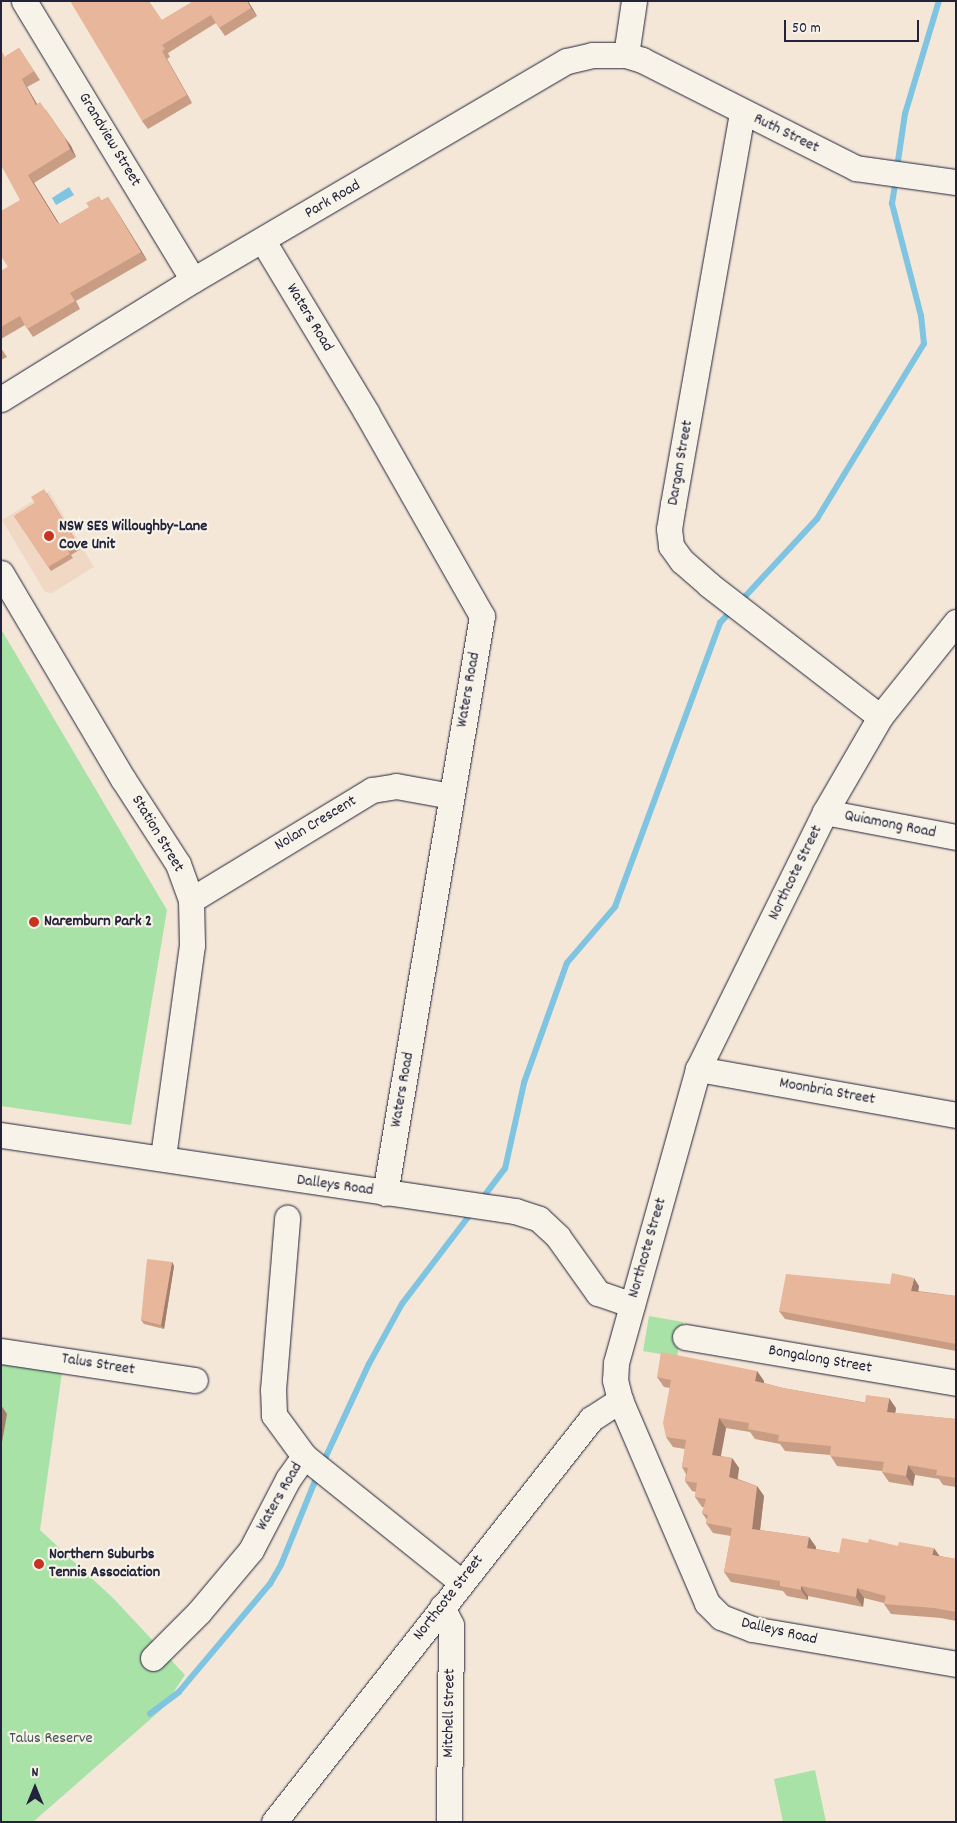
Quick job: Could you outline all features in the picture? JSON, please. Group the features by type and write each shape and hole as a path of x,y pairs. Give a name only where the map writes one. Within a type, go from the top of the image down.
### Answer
{"street":[{"name":"Grandview Street","path":"24,1 193,280"},
{"path":"626,55 634,1"},
{"name":"Park Road","path":"1,399 193,280 263,241 567,61 592,55 626,55"},
{"name":"Ruth Street","path":"626,55 856,168 956,182"},
{"name":"Dargan Street","path":"742,113 670,521 671,546 682,562 708,584 880,717"},
{"name":"Waters Road","path":"263,241 366,412 482,616 385,1193"},
{"name":"Station Street","path":"1,573 123,779 178,864 191,900 192,945 162,1157"},
{"name":"Northcote Street","path":"274,1822 591,1419 620,1400 615,1380 616,1363 698,1069 825,812 880,717 956,622"},
{"name":"Nolan Crescent","path":"191,900 372,790 396,786 451,796"},
{"name":"Quiamong Road","path":"825,812 956,837"},
{"name":"Moonbria Street","path":"698,1069 956,1115"},
{"name":"Dalleys Road","path":"1,1135 162,1157 290,1180 515,1211 539,1220 558,1237 598,1293 632,1305"},
{"name":"Waters Road","path":"153,1658 199,1612 251,1550 304,1456 274,1415 272,1390 288,1218"},
{"name":"Bongalong Street","path":"684,1337 956,1383"},
{"name":"Talus Street","path":"1,1351 195,1380"},
{"name":"Dalleys Road","path":"620,1400 707,1604 722,1618 752,1629 956,1664"},
{"path":"304,1456 461,1582"},
{"name":"Mitchell Street","path":"442,1607 451,1625 449,1822"}],"shaded area":[{"path":"49,491 94,567 52,593 45,592 2,520"}],"green space":[{"path":"1,629 167,910 131,1125 1,1106"},
{"path":"649,1316 683,1322 677,1357 643,1351"},
{"name":"Talus Reserve","path":"1,1364 62,1372 40,1530 114,1599 185,1675 162,1709 33,1822 1,1822"},
{"path":"815,1770 826,1822 783,1822 774,1779"}],"water":[{"path":"69,187 74,195 56,205 52,198"}],"building":[{"path":"70,1 149,1 162,20 194,1 247,1 251,8 219,28 211,15 162,45 165,49 162,51 187,95 142,121"},
{"path":"19,48 34,71 22,79 36,105 40,102 65,138 70,149 28,175 60,224 89,207 86,203 99,196 102,201 108,197 141,252 70,293 75,301 27,329 20,316 1,327 1,271 8,267 1,256 1,211 20,200 1,165 1,50 5,57"},
{"name":"NSW SES Willoughby-Lane Cove Unit","path":"44,489 78,545 68,551 70,554 48,567 14,516 35,503 31,497"},
{"path":"147,1259 172,1262 161,1325 141,1320"},
{"path":"892,1273 914,1278 911,1291 956,1296 956,1344 779,1311 786,1274 890,1284"},
{"path":"661,1352 757,1371 755,1381 783,1388 865,1403 866,1395 889,1398 887,1412 956,1419 956,1478 936,1475 937,1470 908,1465 906,1476 882,1472 884,1462 830,1456 831,1446 778,1441 779,1435 748,1429 749,1423 719,1418 712,1455 732,1458 729,1477 757,1486 752,1529 809,1537 807,1548 839,1553 842,1538 868,1543 869,1539 898,1546 899,1542 934,1548 932,1555 956,1559 956,1612 934,1608 884,1604 886,1596 857,1588 856,1597 801,1586 801,1590 780,1586 780,1581 724,1572 732,1528 706,1523 708,1515 702,1513 706,1499 695,1497 697,1483 685,1481 688,1468 682,1467 686,1440 666,1437 663,1423 671,1380 657,1377"}],"waterway":[{"path":"897,168 905,114 939,1"},
{"path":"741,601 817,519 924,344 921,316 892,204 896,179"},
{"path":"482,1199 505,1169 524,1083 567,963 615,907 720,623 733,609"},
{"path":"323,1463 369,1364 402,1304 472,1212"},
{"path":"150,1714 179,1692 270,1584 281,1565 318,1474"}],"place":[{"name":"NSW SES Willoughby-Lane Cove Unit","path":"49,536"},
{"name":"Naremburn Park 2","path":"34,922"},
{"name":"Northern Suburbs Tennis Association","path":"39,1564"}]}
